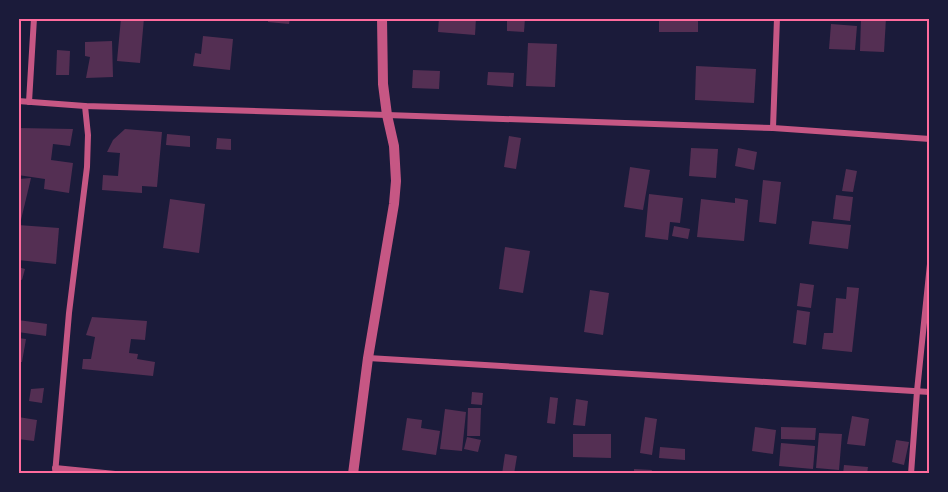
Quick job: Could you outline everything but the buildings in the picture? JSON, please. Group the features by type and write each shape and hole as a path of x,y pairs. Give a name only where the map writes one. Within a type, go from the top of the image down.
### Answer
{"street":[{"path":"29,102 34,18"},
{"path":"353,474 368,358 396,181 394,146 383,84 382,18"},
{"path":"773,128 777,18"},
{"path":"18,101 85,106 773,128 930,139"},
{"path":"85,106 88,135 87,167 69,313 55,471 114,474"},
{"path":"910,474 930,264"},
{"path":"368,358 930,392"}]}
